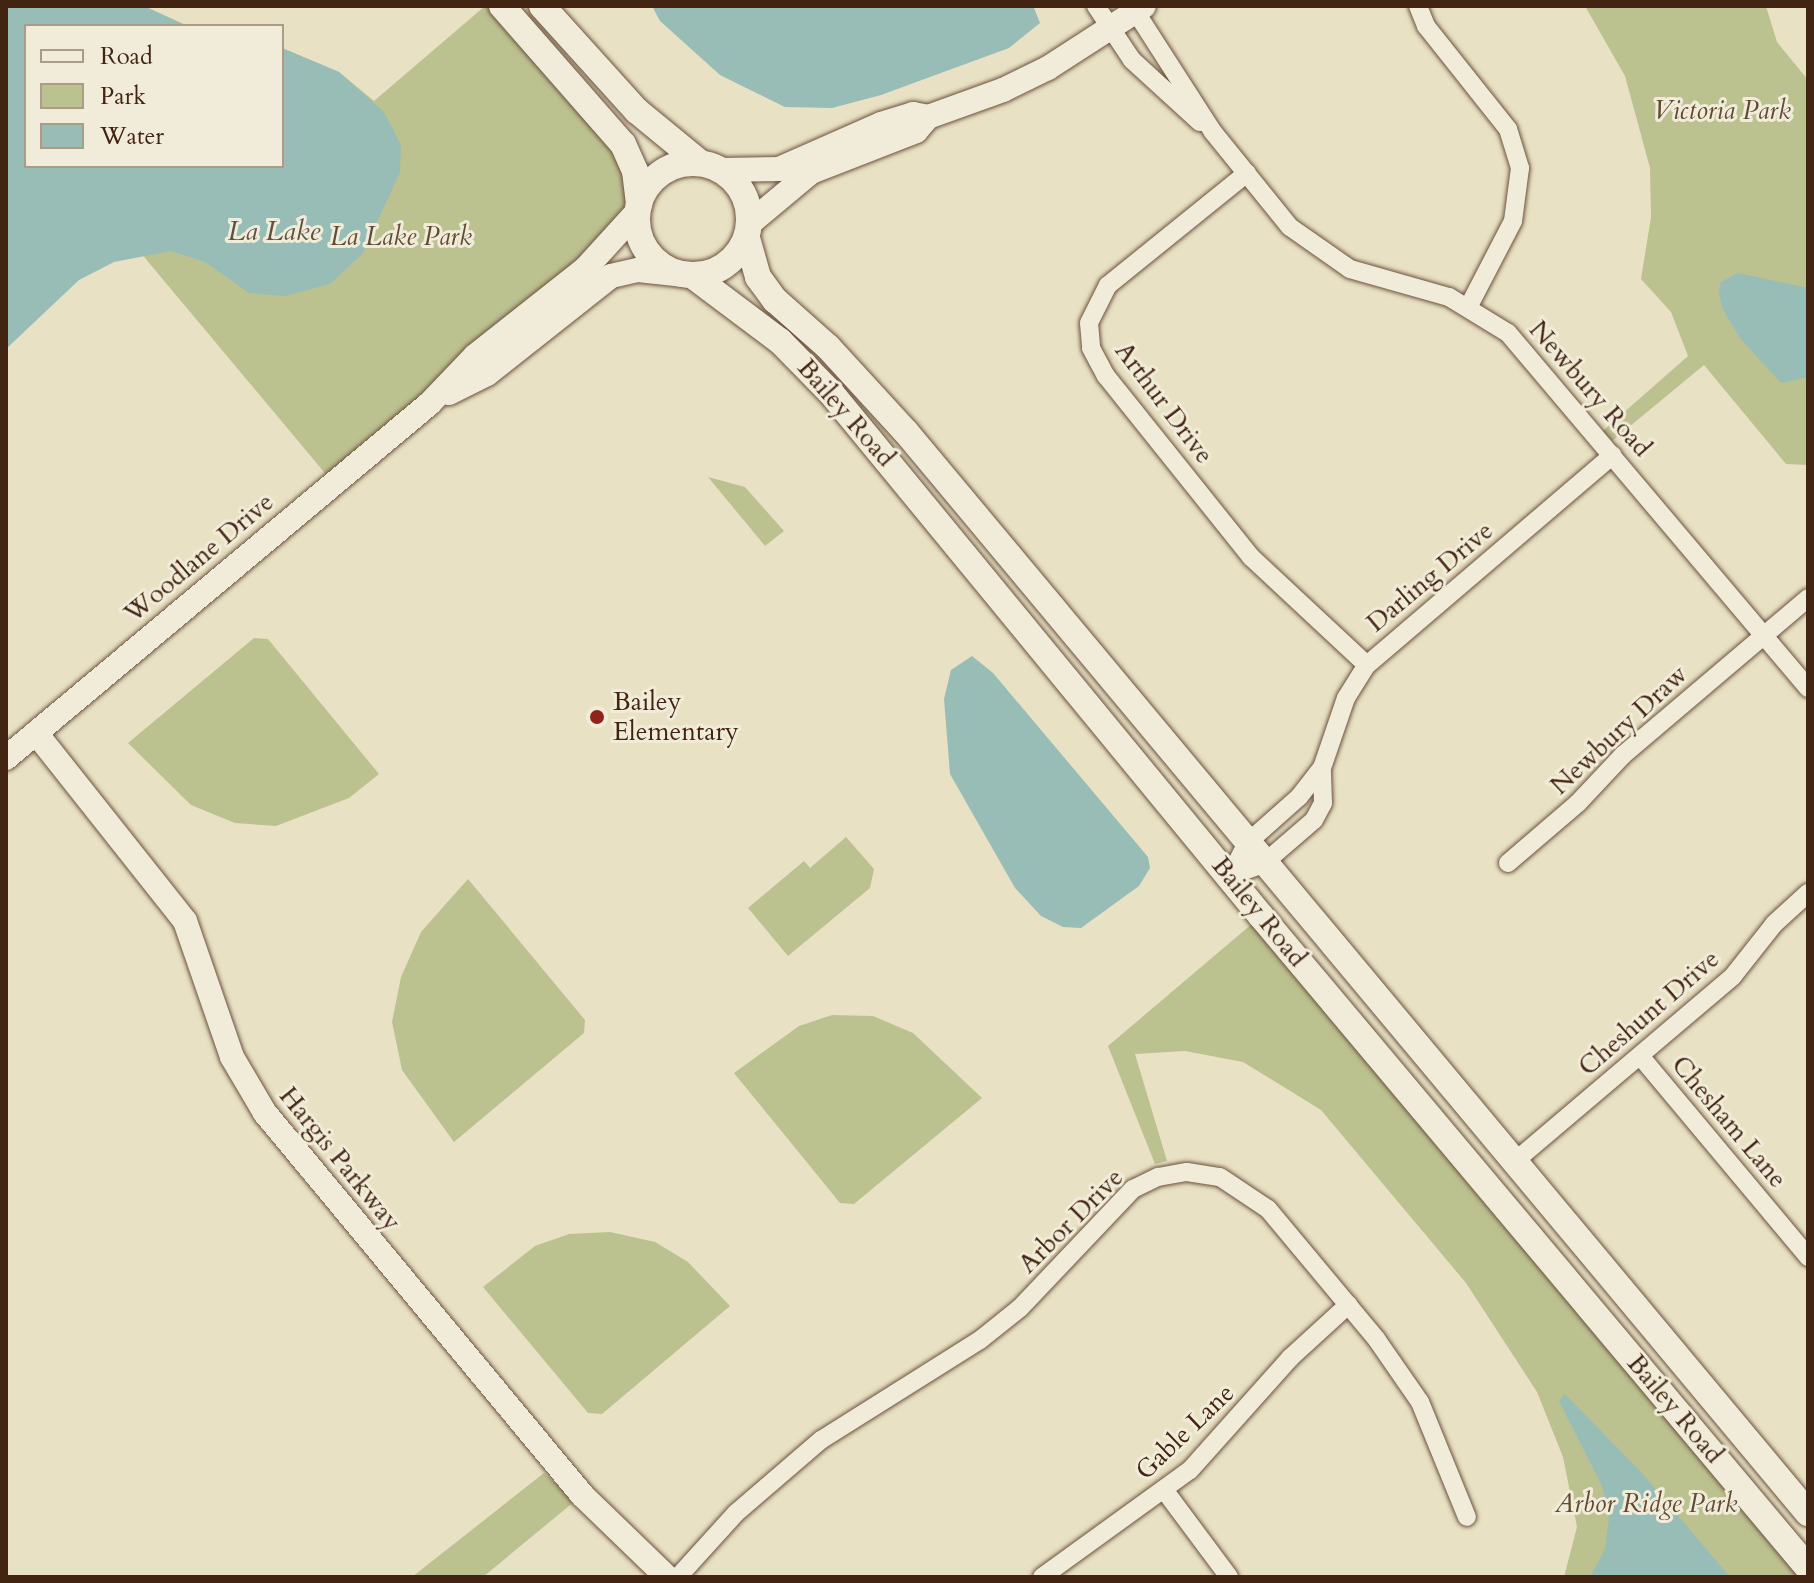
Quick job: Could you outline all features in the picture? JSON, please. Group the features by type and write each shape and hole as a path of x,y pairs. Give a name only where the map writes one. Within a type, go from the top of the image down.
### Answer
{"main road":[{"path":"502,6 623,144 635,171 638,208 648,253 688,275 719,269 748,231 743,192 637,111 542,6"},
{"path":"638,208 649,184 666,169 710,166"},
{"name":"Bailey Road","path":"748,231 758,277 775,300 828,347 906,432 1246,844 1808,1513"},
{"name":"Bailey Road","path":"688,275 780,341 832,394 1808,1568"}],"street":[{"name":"Newbury Road","path":"1096,6 1138,67 1213,132"},
{"path":"1418,6 1426,26 1508,129 1520,168 1513,221 1469,306"},
{"path":"748,231 811,172 916,131 928,117 1027,79 1137,8"},
{"name":"Newbury Road","path":"1137,8 1213,132 1290,227 1325,256 1350,269 1469,306 1519,343 1808,688"},
{"path":"710,166 779,169 881,124 913,114 928,117"},
{"name":"Arthur Drive","path":"1247,173 1108,285 1089,323 1091,348 1106,376 1251,557 1367,665"},
{"name":"Woodlane Drive","path":"6,758 429,404 475,356 601,255 638,208"},
{"name":"Woodlane Drive","path":"429,404 487,374 611,276 638,270 688,275"},
{"name":"Darling Drive","path":"1230,876 1263,864 1320,813 1322,768 1346,698 1367,665 1613,455"},
{"name":"Newbury Draw","path":"1508,863 1623,755 1808,598"},
{"name":"Hargis Parkway","path":"36,733 185,921 232,1057 265,1113 582,1495 667,1577"},
{"name":"Darling Drive","path":"1230,876 1246,844 1299,797 1322,768"},
{"name":"Cheshunt Drive","path":"1514,1162 1733,976 1774,924 1808,893"},
{"name":"Chesham Lane","path":"1641,1057 1808,1257"},
{"name":"Arbor Drive","path":"678,1577 736,1513 810,1448 980,1340 1020,1308 1146,1182 1187,1172 1233,1184 1268,1209 1348,1305 1420,1402 1467,1517"},
{"name":"Gable Lane","path":"1042,1577 1165,1491 1222,1438 1290,1358 1348,1305"},
{"path":"1165,1491 1229,1577"}],"green space":[{"name":"La Lake Park","path":"485,6 502,6 616,133 639,205 334,484 70,168 284,168 284,49 339,72 374,101"},
{"name":"Victoria Park","path":"1585,6 1766,6 1777,42 1808,80 1808,465 1786,464 1704,365 1606,446 1597,436 1688,356 1671,312 1641,279 1651,217 1650,168 1625,76"},
{"path":"708,477 745,487 784,531 765,546"},
{"path":"254,638 268,639 379,774 349,798 276,826 235,823 191,805 128,743"},
{"path":"846,837 874,869 870,888 788,956 748,908 804,861 810,868"},
{"path":"468,879 585,1020 584,1033 454,1142 402,1070 392,1022 401,977 421,932"},
{"name":"Arbor Ridge Park","path":"1253,923 1802,1577 1564,1577 1577,1527 1563,1457 1537,1392 1466,1283 1321,1110 1243,1062 1185,1051 1135,1054 1167,1161 1155,1164 1108,1046"},
{"path":"832,1015 873,1016 913,1033 982,1098 854,1204 840,1203 734,1073 799,1026"},
{"path":"610,1232 655,1242 688,1262 730,1306 602,1414 588,1413 483,1287 535,1246 569,1234"},
{"path":"544,1473 575,1501 483,1577 412,1577"}],"water":[{"name":"La Lake","path":"6,6 144,6 184,24 24,24 24,168 284,168 284,49 339,72 384,112 401,145 400,172 363,253 330,284 285,296 249,293 205,262 171,251 114,262 79,280 6,349"},
{"path":"652,6 1027,6 1034,8 1040,23 1009,48 881,95 832,108 785,107 720,75 660,21"},
{"path":"1738,273 1808,288 1808,377 1781,383 1740,338 1722,308 1719,292 1721,282"},
{"path":"972,656 993,673 1148,857 1150,868 1139,886 1081,928 1063,927 1041,916 1015,888 950,774 944,699 951,670"},
{"path":"1565,1394 1642,1473 1730,1577 1590,1577 1605,1549 1609,1519 1602,1486 1559,1401"}],"place":[{"name":"Bailey Elementary","path":"597,717"}]}
